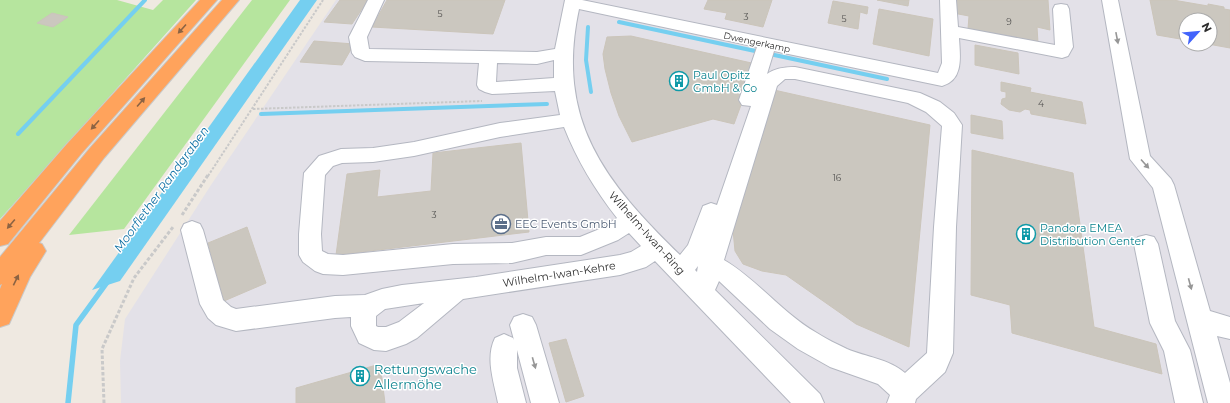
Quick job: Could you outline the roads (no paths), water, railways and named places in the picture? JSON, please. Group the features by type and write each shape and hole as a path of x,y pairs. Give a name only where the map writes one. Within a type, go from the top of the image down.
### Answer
{"highway":[{"path":"0,236 74,148 209,0"},
{"path":"0,275 97,152 230,0"},
{"path":"0,316 20,272 97,152"}],"street":[{"path":"376,0 358,36 361,53 365,55 537,58 562,53"},
{"path":"948,0 949,31 1058,52 1062,52 1064,48 1061,9"},
{"path":"1110,0 1140,159 1163,185 1222,403"},
{"name":"Dwengerkamp","path":"572,2 765,50 942,80 948,72 951,63 949,31"},
{"name":"Wilhelm-Iwan-Ring","path":"572,2 562,53 566,98 571,119 583,149 600,178 632,219 658,248 810,403"},
{"path":"680,271 698,249 732,152 765,50"},
{"path":"488,57 486,85 492,88 565,84"},
{"path":"702,293 723,221 768,84 775,75 785,73 795,74 913,98 933,107 948,118 952,125 945,227 940,353 936,363 903,397 887,375 865,366 838,358 807,341 780,321 727,274 711,264"},
{"path":"571,119 548,124 500,130 414,149 373,155 341,156 326,161 315,173 310,234 311,255 323,264 343,265 453,254 512,253 546,246 581,246 610,234 632,219"},
{"path":"184,223 212,304 215,310 226,317 236,320 335,307 370,306"},
{"path":"1146,244 1163,323 1178,350 1189,403"},
{"name":"Wilhelm-Iwan-Kehre","path":"370,306 381,299 457,290 620,265 638,260 658,248"},
{"path":"370,306 363,318 364,330 367,335 372,338 384,340 399,334 415,324 457,290"},
{"path":"1200,320 1230,328"},
{"path":"523,325 545,403"},
{"path":"504,346 504,368 512,403"}],"water":[{"path":"300,0 317,0 120,281 92,290"}],"waterway":[{"path":"18,134 145,0"},
{"path":"619,22 887,79"},
{"path":"588,27 586,60 591,92"},
{"path":"261,114 547,104"},
{"name":"Moorflether Randgraben","path":"68,403 76,325 108,281"}],"place":[{"name":"Paul Opitz GmbH & Co","path":"679,81"},
{"name":"EEC Events GmbH","path":"501,224"},
{"name":"Pandora EMEA Distribution Center","path":"1026,234"},
{"name":"Rettungswache Allermöhe","path":"360,376"}]}
